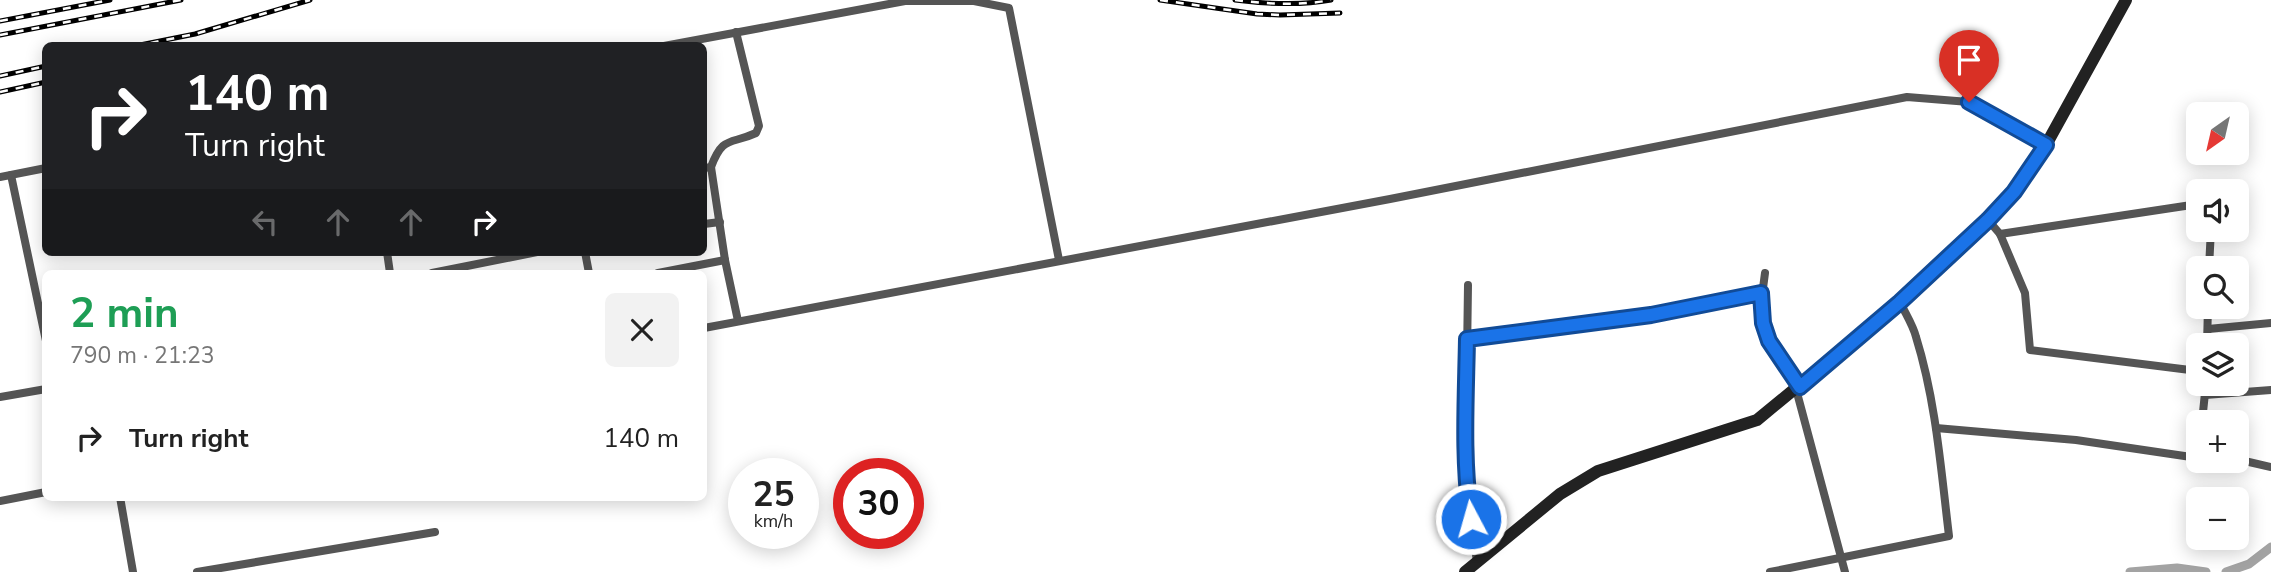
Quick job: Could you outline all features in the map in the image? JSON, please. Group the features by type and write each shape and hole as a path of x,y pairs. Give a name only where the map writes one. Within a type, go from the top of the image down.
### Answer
{"main road":[{"path":"1465,572 1560,494 1598,471 1757,420 1900,302 2014,192 2046,145 2126,0"}],"street":[{"path":"685,42 905,1 974,1 1009,8 1059,260"},
{"path":"736,32 758,126 756,133 722,145 707,167 738,321"},
{"path":"707,327 1418,194 1907,97 1969,102 2046,145"},
{"path":"0,177 42,169"},
{"path":"11,175 42,322"},
{"path":"2000,234 2186,206"},
{"path":"1988,220 2000,234 2025,293 2030,349 2186,369"},
{"path":"707,224 720,222"},
{"path":"447,270 517,256"},
{"path":"673,270 725,260"},
{"path":"1765,273 1761,293 1763,323 1769,341 1798,388 1845,572"},
{"path":"1468,285 1468,498 1477,562"},
{"path":"1467,339 1651,315 1761,293"},
{"path":"1770,572 1949,536 1936,428 1916,334 1900,302"},
{"path":"2208,319 2208,333"},
{"path":"2208,329 2271,323"},
{"path":"0,397 42,390"},
{"path":"2249,392 2271,390"},
{"path":"1936,428 2076,440 2186,456"},
{"path":"2249,462 2271,467"},
{"path":"0,500 42,493"},
{"path":"121,501 133,572"},
{"path":"197,572 435,532"}],"waterway":[{"path":"2226,572 2249,564 2271,547"},
{"path":"2130,572 2177,568 2206,572"}],"railway":[{"path":"0,21 110,0"},
{"path":"0,35 181,0"},
{"path":"155,42 195,34 310,0"},
{"path":"1160,0 1257,14 1340,13"},
{"path":"1235,0 1283,4 1331,0"},
{"path":"0,76 42,67"},
{"path":"0,92 42,83"}],"route":[{"path":"1471,519 1466,427 1467,339 1651,315 1761,293 1763,323 1769,341 1800,387 1900,302 1988,220 2014,192 2046,145 1969,102"}]}
